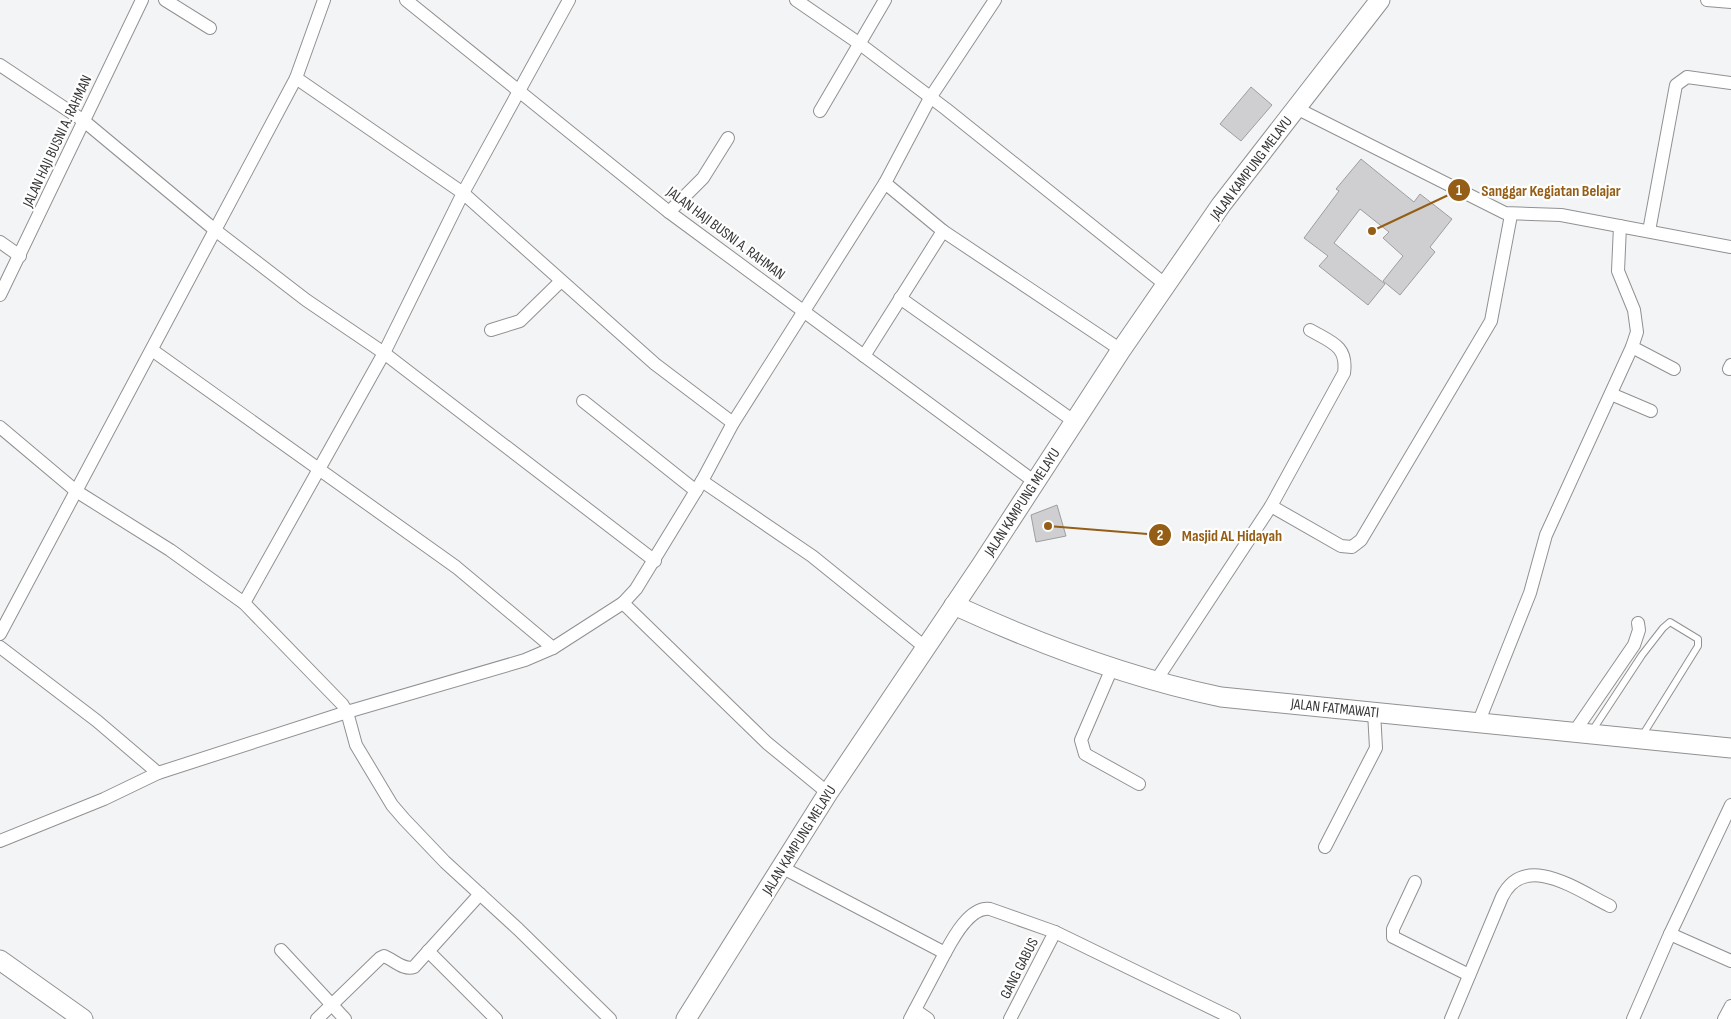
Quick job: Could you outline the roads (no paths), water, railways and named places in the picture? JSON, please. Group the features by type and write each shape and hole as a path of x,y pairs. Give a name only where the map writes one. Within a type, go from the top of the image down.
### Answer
{"main road":[{"name":"JALAN KAMPUNG MELAYU","path":"686,1019 783,868 828,793 926,648 1121,350 1221,205 1380,0"},
{"name":"JALAN FATMAWATI","path":"954,605 997,625 1112,668 1155,682 1221,697 1479,721 1731,748"},
{"path":"0,960 83,1019"}],"street":[{"name":"JALAN HAJI BUSNI A. RAHMAN","path":"0,295 142,0"},
{"path":"165,0 210,28"},
{"path":"0,634 296,78 324,0"},
{"name":"JALAN HAJI BUSNI A. RAHMAN","path":"406,0 670,212 1035,482"},
{"path":"244,603 384,353 463,194 569,0"},
{"path":"796,0 860,44 930,98 1166,286"},
{"path":"820,111 885,0"},
{"path":"0,841 104,799 158,773 347,712 512,665 553,648 622,603 636,589 655,561 733,423 805,313 885,183 930,98 995,0"},
{"path":"1707,0 1731,2"},
{"path":"0,65 84,122 215,230 306,300 384,353 655,561"},
{"path":"1649,231 1676,85 1687,77 1731,83"},
{"path":"296,78 463,194 655,364 733,423"},
{"path":"1296,108 1491,208 1511,215 1561,215 1731,247"},
{"path":"670,212 703,178 728,138"},
{"path":"885,183 943,231 1121,350"},
{"path":"1271,506 1341,546 1352,547 1361,540 1491,321 1511,215"},
{"path":"1479,721 1530,593 1546,535 1611,394 1637,332 1634,310 1618,271 1620,226"},
{"path":"864,356 943,231"},
{"path":"0,242 20,256"},
{"path":"491,330 520,321 561,281"},
{"path":"900,298 1075,422"},
{"path":"1155,682 1271,506 1344,373 1346,362 1337,345 1310,330"},
{"path":"1632,347 1674,369"},
{"path":"152,350 470,578 553,648"},
{"path":"1611,394 1651,412"},
{"path":"583,401 699,486 819,561 926,648"},
{"path":"0,427 76,491 170,550 244,603 336,696 347,712 356,745 392,805 445,862 610,1019"},
{"path":"622,603 767,743 828,793"},
{"path":"1583,732 1634,645 1639,630 1638,623"},
{"path":"0,647 97,721 158,773"},
{"path":"1112,668 1081,740 1085,754 1139,784"},
{"path":"1325,847 1376,748 1374,712"},
{"path":"1633,1019 1670,934 1726,833 1731,805"},
{"path":"783,868 944,953"},
{"path":"1451,1019 1508,886 1520,877 1533,874 1546,876 1610,906"},
{"path":"1415,882 1393,929 1393,937 1470,975"},
{"path":"317,1019 380,958 384,956 410,969 480,894"},
{"path":"928,1019 913,1015 944,953 969,920 979,910 984,908 1055,932 1234,1019"},
{"name":"GANG GABUS","path":"1010,1019 1055,932"},
{"path":"1670,934 1730,959"},
{"path":"281,950 345,1019"},
{"path":"428,951 496,1019"},
{"path":"1724,1019 1731,1006"}],"lane":[{"path":"1583,732 1663,628 1668,623 1673,623 1698,639 1698,646 1641,738"}],"place":[{"name":"Sanggar Kegiatan Belajar","path":"1372,231"},
{"name":"Masjid AL Hidayah","path":"1048,526"}]}
